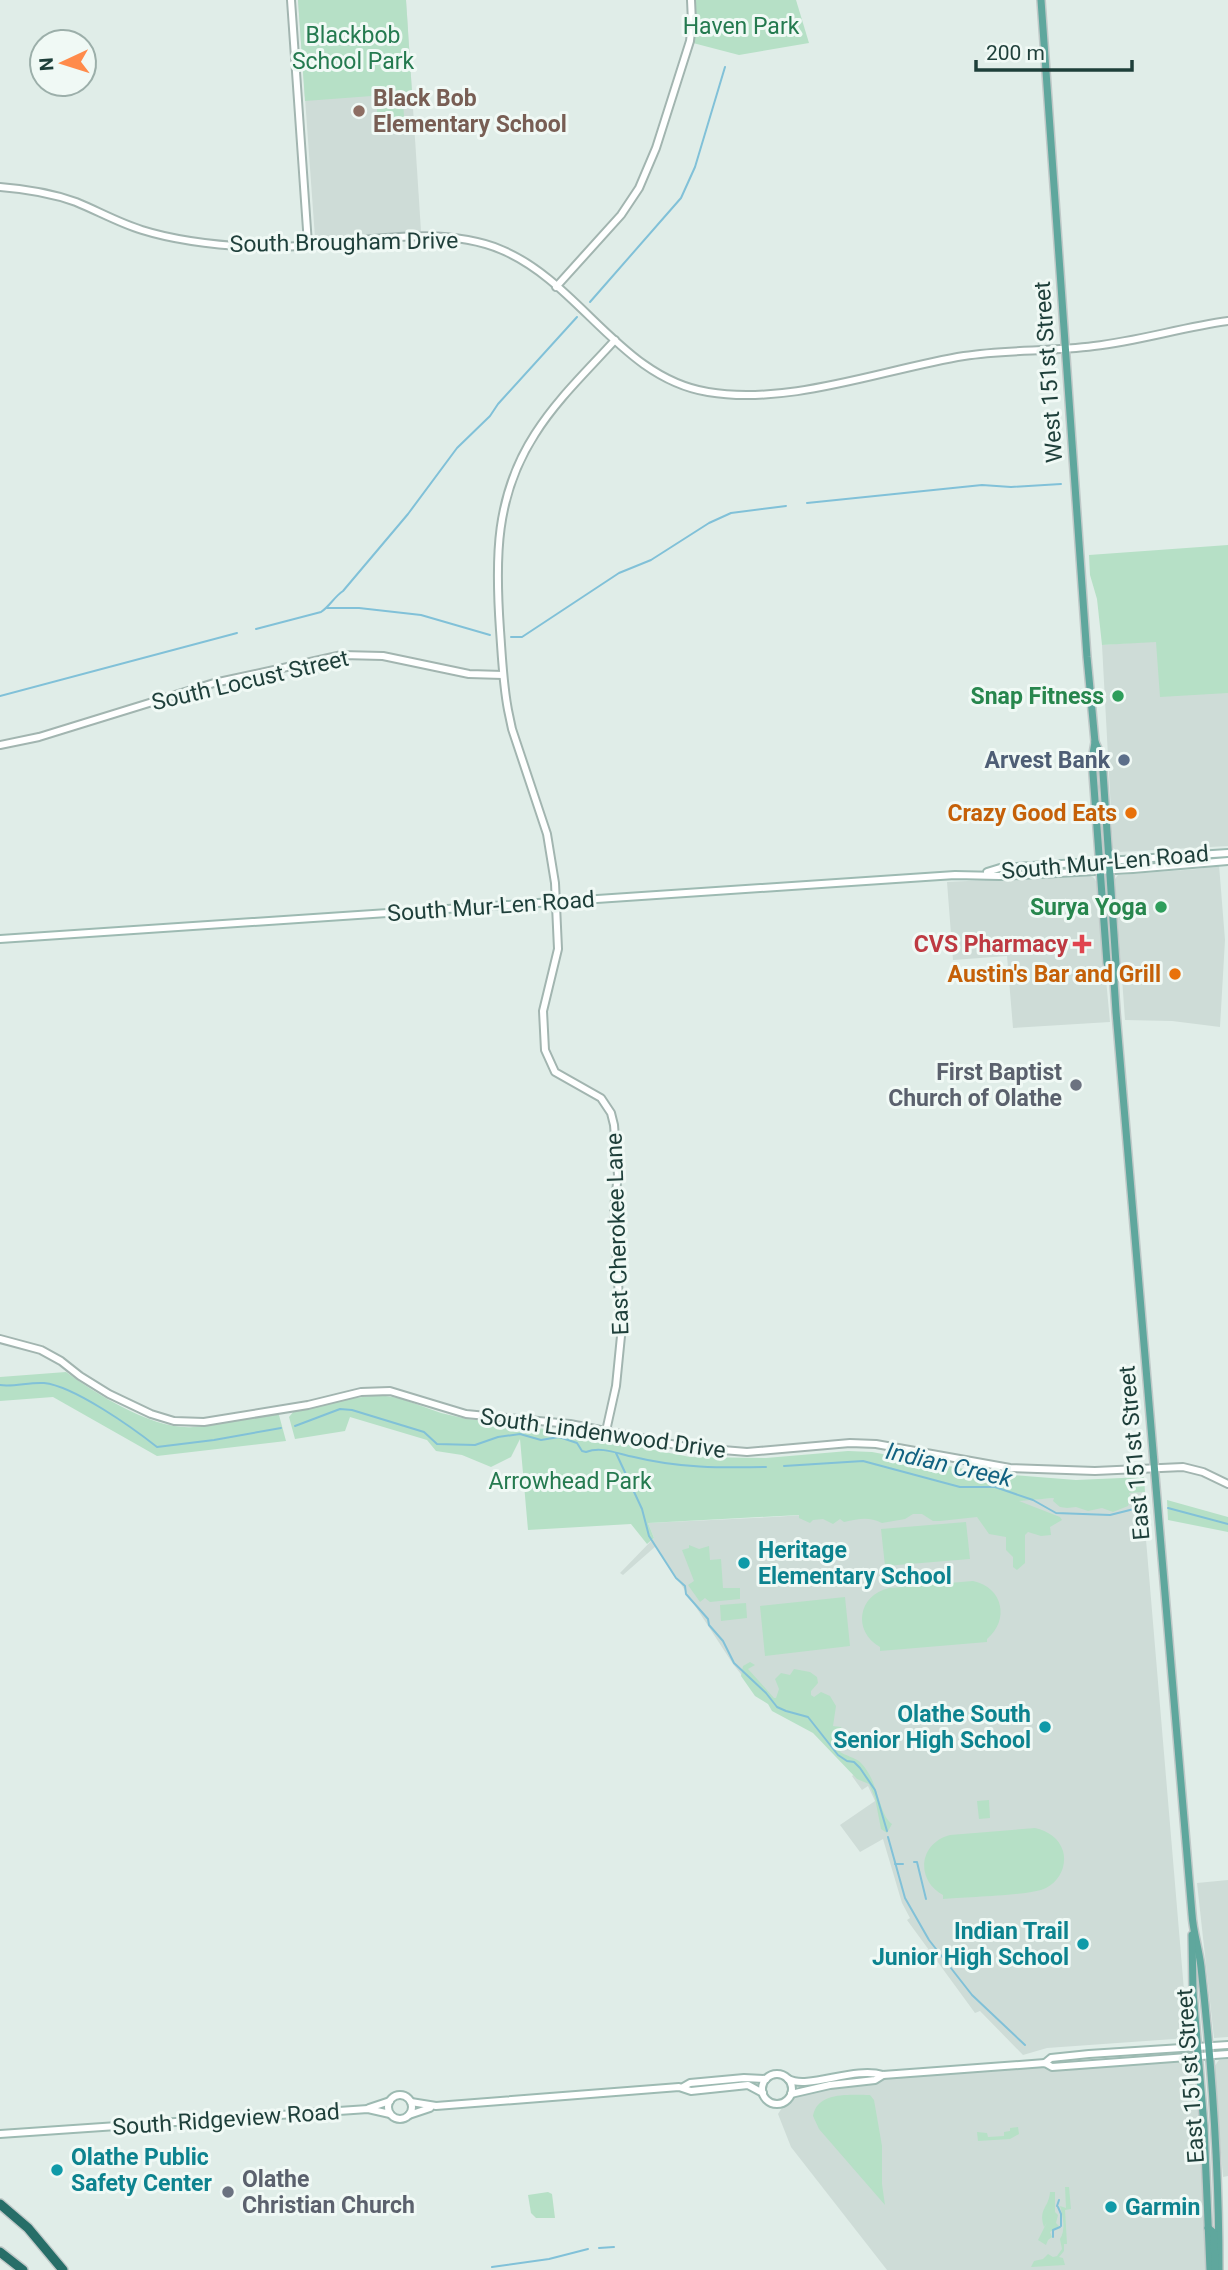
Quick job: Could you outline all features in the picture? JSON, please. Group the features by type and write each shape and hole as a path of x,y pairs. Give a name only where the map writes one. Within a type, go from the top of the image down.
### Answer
{"highway":[{"path":"0,2204 29,2228 63,2270"},
{"path":"0,2252 23,2270"}],"main road":[{"name":"West 151st Street","path":"1041,0 1095,742 1092,760 1100,861"},
{"name":"West 151st Street","path":"1095,742 1102,758 1109,870"},
{"name":"East 151st Street","path":"1100,861 1107,963 1114,981"},
{"name":"East 151st Street","path":"1109,870 1116,962 1114,981 1192,1923 1192,1978 1205,2144 1208,2228 1215,2270"},
{"name":"East 151st Street","path":"1192,1923 1201,1963 1209,2051 1219,2222 1215,2270"},
{"path":"1205,2144 1210,2157 1212,2209 1219,2222"}],"street":[{"path":"291,0 309,244"},
{"path":"556,287 621,215 649,168 690,41 691,0"},
{"name":"South Brougham Drive","path":"0,187 59,196 141,230 165,236 254,247 462,237 514,255 556,287 643,363 669,379 706,392 739,396 807,388 967,355 1113,343 1228,321"},
{"name":"East Cherokee Lane","path":"606,1431 617,1386 621,1336 614,1217 618,1175 614,1121 604,1101 590,1090 555,1072 545,1050 543,1011 558,949 556,902 547,834 512,729 503,675 496,562 510,486 537,431 615,340"},
{"name":"South Locust Street","path":"0,746 39,737 214,683 342,655 383,656 468,674 503,675"},
{"name":"South Mur-Len Road","path":"982,874 1000,868 1228,853"},
{"path":"1166,867 1179,861 1198,859 1201,854"},
{"name":"South Mur-Len Road","path":"0,939 982,874 1000,876 1228,861"},
{"name":"South Lindenwood Drive","path":"0,1339 41,1350 109,1394 174,1422 204,1422 377,1391 400,1394 466,1414 549,1421 676,1446 734,1452 850,1443 876,1444 1010,1468 1068,1472 1183,1467 1228,1483"},
{"path":"1045,2063 1052,2067 1198,2056 1228,2045"},
{"path":"368,2109 396,2096 402,2096 411,2102 436,2106 683,2087 744,2078 766,2079 777,2074 801,2083 852,2073 883,2074 1045,2063 1053,2057 1198,2047 1228,2054"},
{"path":"683,2087 691,2091 748,2085 763,2093 769,2101 776,2103 783,2102 791,2094 830,2085 875,2080 883,2074"},
{"path":"788,2078 792,2086 791,2094"},
{"path":"763,2093 766,2079"},
{"path":"390,2101 390,2114"},
{"path":"409,2115 411,2102"},
{"path":"368,2109 400,2119 436,2106"},
{"name":"South Ridgeview Road","path":"0,2134 368,2109"}],"shaded area":[{"name":"Black Bob Elementary School","path":"298,0 406,0 421,231 315,238"},
{"path":"1156,641 1222,692 1228,693 1228,846 1119,852 1113,848 1102,645"},
{"path":"1219,865 1225,940 1220,1027 1172,1021 1125,1020 1115,879 1118,875"},
{"path":"1089,875 1097,883 1110,1022 1013,1028 1007,956 953,960 947,882"},
{"path":"1142,1492 1188,2038 1047,2048 1023,2055 980,2011 975,2013 907,1920 910,1918 902,1903 883,1839 860,1852 840,1825 875,1801 868,1786 862,1790 852,1776 855,1774 807,1724 758,1696 733,1664 656,1546 623,1575 620,1573 654,1538 648,1523"},
{"path":"1228,1880 1228,2037 1214,2038 1197,1883"},
{"path":"1198,2056 1210,2270 887,2270 791,2147 778,2114 791,2094 875,2080 883,2075 1045,2063 1053,2067"},
{"path":"1228,2059 1228,2176 1223,2177 1214,2067 1219,2060"}],"green space":[{"name":"Blackbob School Park","path":"298,0 406,0 412,93 305,101"},
{"name":"Haven Park","path":"693,0 796,0 809,43 739,55 693,43"},
{"path":"403,101 405,131 371,133 377,117 377,102"},
{"path":"1228,545 1228,693 1160,697 1156,642 1102,645 1089,555"},
{"path":"66,1372 127,1409 161,1423 193,1427 279,1415 286,1441 157,1456 53,1397 0,1401 0,1377"},
{"name":"Arrowhead Park","path":"379,1395 399,1398 467,1419 548,1429 690,1457 766,1458 848,1451 872,1452 981,1472 1013,1475 1076,1480 1144,1477 1145,1492 1129,1493 1131,1498 1128,1506 1113,1512 1102,1508 1088,1511 1076,1507 1060,1507 1053,1501 1054,1498 1019,1501 1062,1520 1050,1527 1051,1535 1041,1536 1028,1532 1025,1535 1025,1563 1017,1570 1013,1567 1013,1557 1006,1550 1006,1537 989,1534 977,1517 933,1521 922,1514 913,1514 905,1519 882,1523 868,1519 844,1522 840,1519 833,1524 823,1519 810,1523 799,1518 799,1515 648,1523 654,1538 647,1544 631,1524 528,1530 520,1439 511,1457 491,1467 462,1455 436,1451 427,1440 350,1417 345,1431 295,1439 289,1417 294,1411 346,1399"},
{"path":"1167,1500 1228,1517 1228,1532 1168,1520"},
{"path":"966,1522 970,1559 885,1566 881,1529"},
{"path":"689,1545 699,1549 709,1546 710,1560 721,1559 723,1588 740,1588 740,1599 710,1602 705,1598 700,1602 688,1585 694,1581 682,1550 689,1548"},
{"path":"973,1581 991,1590 1000,1605 999,1623 987,1642 880,1651 880,1647 865,1632 862,1614 871,1598 879,1592 889,1588"},
{"path":"845,1597 850,1646 765,1656 760,1606"},
{"path":"746,1603 747,1618 721,1621 720,1605"},
{"path":"750,1662 755,1665 748,1669 774,1698 779,1689 775,1679 781,1673 790,1675 794,1669 810,1672 817,1677 818,1683 811,1695 814,1697 821,1692 830,1696 836,1706 833,1726 841,1727 846,1741 840,1752 858,1760 866,1769 884,1813 892,1824 887,1833 881,1829 875,1798 869,1784 857,1779 813,1733 772,1711 768,1704 755,1696 741,1676 743,1666"},
{"path":"989,1800 990,1818 979,1819 977,1801"},
{"path":"1035,1828 1056,1839 1064,1856 1059,1877 1046,1888 1012,1894 943,1899 943,1895 928,1880 924,1862 932,1846 940,1839 950,1835"},
{"path":"870,2095 874,2100 882,2146 885,2205 819,2129 813,2116 821,2102 828,2098"},
{"path":"1018,2127 1019,2134 1010,2139 978,2141 977,2132 987,2133 988,2137 1004,2136 1004,2132 1010,2131 1010,2128"},
{"path":"1065,2187 1069,2187 1071,2209 1065,2210 1067,2244 1064,2244 1064,2251 1059,2257 1063,2258 1065,2265 1031,2267 1034,2261 1043,2259 1048,2254 1057,2256 1062,2249 1060,2239 1063,2223 1060,2206 1066,2208"},
{"path":"548,2192 552,2194 555,2218 536,2218 531,2213 528,2195"},
{"path":"1050,2192 1055,2192 1055,2212 1058,2215 1056,2223 1059,2226 1050,2232 1052,2237 1046,2245 1038,2240 1047,2222 1044,2227 1042,2216"}],"waterway":[{"path":"590,302 681,198 695,167 725,67"},
{"path":"256,629 321,612 327,607 408,514 457,448 490,416 577,317"},
{"path":"807,503 982,485 1011,487 1061,484"},
{"path":"511,637 522,637 619,573 651,560 709,523 731,513 786,506"},
{"path":"327,608 359,608 421,615 490,635"},
{"path":"0,696 237,633"},
{"name":"Indian Creek","path":"0,1385 44,1383 56,1386 103,1409 157,1447 281,1428"},
{"name":"Indian Creek","path":"295,1426 340,1409 352,1410 424,1432 437,1444 475,1445 498,1437 520,1434 541,1440 559,1437 577,1443 582,1451 604,1450 650,1461 716,1467 766,1467"},
{"path":"616,1453 642,1509 649,1536 676,1578 685,1586 686,1594 723,1641 734,1663 777,1707 808,1717 838,1755 854,1762 860,1768 875,1790 887,1831"},
{"name":"Indian Creek","path":"784,1466 863,1461 960,1487 995,1487 1033,1500 1056,1513 1110,1515 1146,1506"},
{"name":"Indian Creek","path":"1168,1508 1228,1524"},
{"path":"888,1837 905,1898 929,1940 972,1995 1025,2045"},
{"path":"914,1862 917,1862 926,1899"},
{"path":"895,1864 903,1864"},
{"path":"1057,2206 1059,2200"},
{"path":"1058,2207 1061,2226"},
{"path":"1053,2237 1053,2230 1060,2227"},
{"path":"599,2248 614,2247"},
{"path":"492,2267 549,2259 588,2249"}],"place":[{"name":"Black Bob Elementary School","path":"359,111"},
{"name":"Snap Fitness","path":"1118,696"},
{"name":"Arvest Bank","path":"1124,760"},
{"name":"Crazy Good Eats","path":"1131,813"},
{"name":"Surya Yoga","path":"1161,907"},
{"name":"CVS Pharmacy","path":"1082,944"},
{"name":"Austin's Bar and Grill","path":"1175,974"},
{"name":"First Baptist Church of Olathe","path":"1076,1085"},
{"name":"Heritage Elementary School","path":"744,1563"},
{"name":"Olathe South Senior High School","path":"1045,1727"},
{"name":"Indian Trail Junior High School","path":"1083,1944"},
{"name":"Olathe Public Safety Center","path":"57,2170"},
{"name":"Olathe Christian Church","path":"228,2192"},
{"name":"Garmin","path":"1111,2207"}]}
